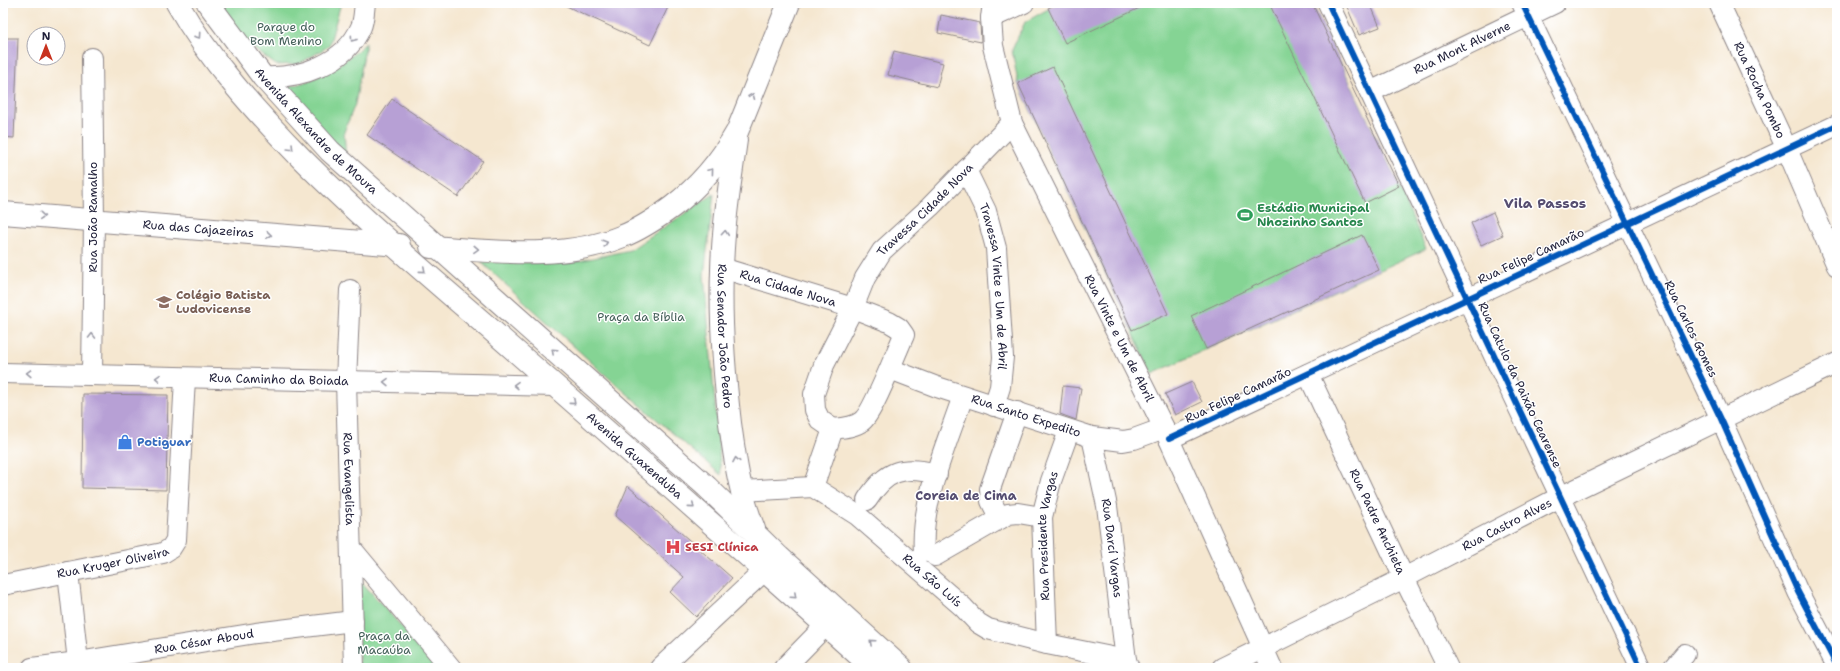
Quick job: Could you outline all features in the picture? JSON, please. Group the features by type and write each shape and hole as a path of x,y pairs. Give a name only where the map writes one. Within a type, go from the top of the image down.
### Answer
{"main road":[{"path":"177,3 185,18 234,87 329,186 393,245 399,223 393,208"},
{"name":"Avenida Alexandre de Moura","path":"208,3 263,77 330,151 437,247"},
{"name":"Rua Senador João Pedro","path":"393,245 521,252 554,252 603,244 624,236 658,218 697,187 726,152 737,132 789,3"},
{"name":"Rua Senador João Pedro","path":"737,132 728,198 722,268 721,322 726,391 741,491 758,538"},
{"name":"Rua das Cajazeiras","path":"3,213 393,245"},
{"name":"Avenida Guaxenduba","path":"393,245 555,386 901,668"},
{"name":"Avenida Guaxenduba","path":"437,247 707,487 758,538 772,564 826,625 873,668"},
{"path":"555,386 568,383 585,387 680,473 707,487"}],"street":[{"path":"263,77 299,75 337,58 362,27 365,3"},
{"path":"992,11 1024,3"},
{"name":"Rua Catulo da Paixão Cearense","path":"1328,3 1641,668"},
{"name":"Rua Mont Alverne","path":"1370,92 1525,10 1555,3"},
{"name":"Rua Rocha Pombo","path":"1719,3 1786,148 1837,266"},
{"name":"Rua Carlos Gomes","path":"1525,10 1628,222 1721,419 1798,592 1837,666"},
{"name":"Rua Vinte e Um de Abril","path":"992,11 992,46 1012,122 1167,433 1272,668"},
{"name":"Rua João Ramalho","path":"92,58 94,220 92,375"},
{"name":"Travessa Cidade Nova","path":"854,308 865,278 882,251 930,207 1012,122"},
{"name":"Rua Felipe Camarão","path":"1167,433 1308,374 1628,222 1837,125"},
{"name":"Travessa Vinte e Um de Abril","path":"966,170 986,211 996,248 1003,357 1000,387 994,406"},
{"name":"Rua Cidade Nova","path":"722,268 854,308 889,322 899,328 904,335 890,369 863,421 850,426 833,429 820,420 815,410 814,394 824,365 854,308"},
{"name":"Rua Evangelista","path":"350,290 346,381 352,548 354,668"},
{"name":"Rua Castro Alves","path":"1222,668 1404,578 1560,497 1837,363"},
{"name":"Rua Santo Expedito","path":"890,369 963,396 1017,412 1069,431 1092,437 1122,441 1167,433"},
{"name":"Rua Caminho da Boiada","path":"3,373 185,379 555,386"},
{"name":"Rua Padre Anchieta","path":"1308,374 1448,668"},
{"name":"Rua Kruger Oliveira","path":"3,585 163,553 171,548 176,540 185,379"},
{"path":"963,396 936,474 926,515 923,536 930,553 974,535 1008,514 1018,513 1042,517"},
{"path":"1000,519 991,501 990,489 1017,412"},
{"path":"741,491 814,487 833,429"},
{"name":"Rua Presidente Vargas","path":"1047,644 1042,517 1051,481 1069,431"},
{"name":"Rua Darcí Vargas","path":"1092,437 1107,506 1127,664"},
{"path":"867,500 876,484 886,476 896,472 907,469 919,469 936,474"},
{"name":"Rua São Luís","path":"814,487 857,515 963,607 978,623 988,629 1127,664"},
{"path":"352,548 450,668"},
{"path":"667,666 772,564"},
{"path":"68,572 78,662"},
{"name":"Rua César Aboud","path":"32,668 256,633 353,621"},
{"path":"784,668 826,625"}],"green space":[{"name":"Parque do Bom Menino","path":"215,3 341,3 329,46 299,64 276,65 253,48"},
{"name":"Estádio Municipal Nhozinho Santos","path":"1059,3 1312,3 1399,186 1426,249 1152,374 1018,83 1012,50 1025,22"},
{"path":"366,43 355,104 344,132 346,157 279,88 303,83 326,73 347,59"},
{"name":"Praça da Bíblia","path":"714,194 704,275 721,475 602,372 481,262 570,263 630,250"},
{"name":"Praça da Macaúba","path":"359,579 436,665 428,668 359,668"}],"building":[{"path":"560,3 670,3 650,45"},
{"path":"1059,3 1150,3 1065,43 1048,8"},
{"path":"1269,3 1312,3 1399,186 1365,203"},
{"path":"1358,3 1370,3 1380,27 1359,35 1347,7"},
{"path":"941,15 980,23 981,42 938,33"},
{"path":"3,38 18,38 14,138 3,137"},
{"path":"894,51 943,63 937,87 888,75"},
{"path":"1053,67 1168,314 1132,330 1018,83"},
{"path":"392,99 483,161 458,197 367,135"},
{"path":"1493,212 1503,235 1481,245 1471,223"},
{"path":"1362,235 1379,270 1206,349 1191,316"},
{"path":"1192,382 1202,402 1175,415 1165,394"},
{"path":"1063,386 1081,388 1076,420 1060,414"},
{"name":"Potiguar","path":"83,394 168,395 166,490 82,488"},
{"name":"SESI Clínica","path":"628,486 732,578 696,617 670,592 684,577 615,516"}],"cycle path":[{"path":"1328,3 1641,668"},
{"path":"1522,3 1721,419 1798,592 1837,666"},
{"path":"1169,439 1837,125"}],"place":[{"name":"Estádio Municipal Nhozinho Santos","path":"1245,215"},
{"name":"Colégio Batista Ludovicense","path":"164,302"},
{"name":"Potiguar","path":"125,442"},
{"name":"SESI Clínica","path":"673,547"}],"district":[{"name":"Vila Passos","path":"1545,203"},
{"name":"Coreia de Cima","path":"966,495"}]}
